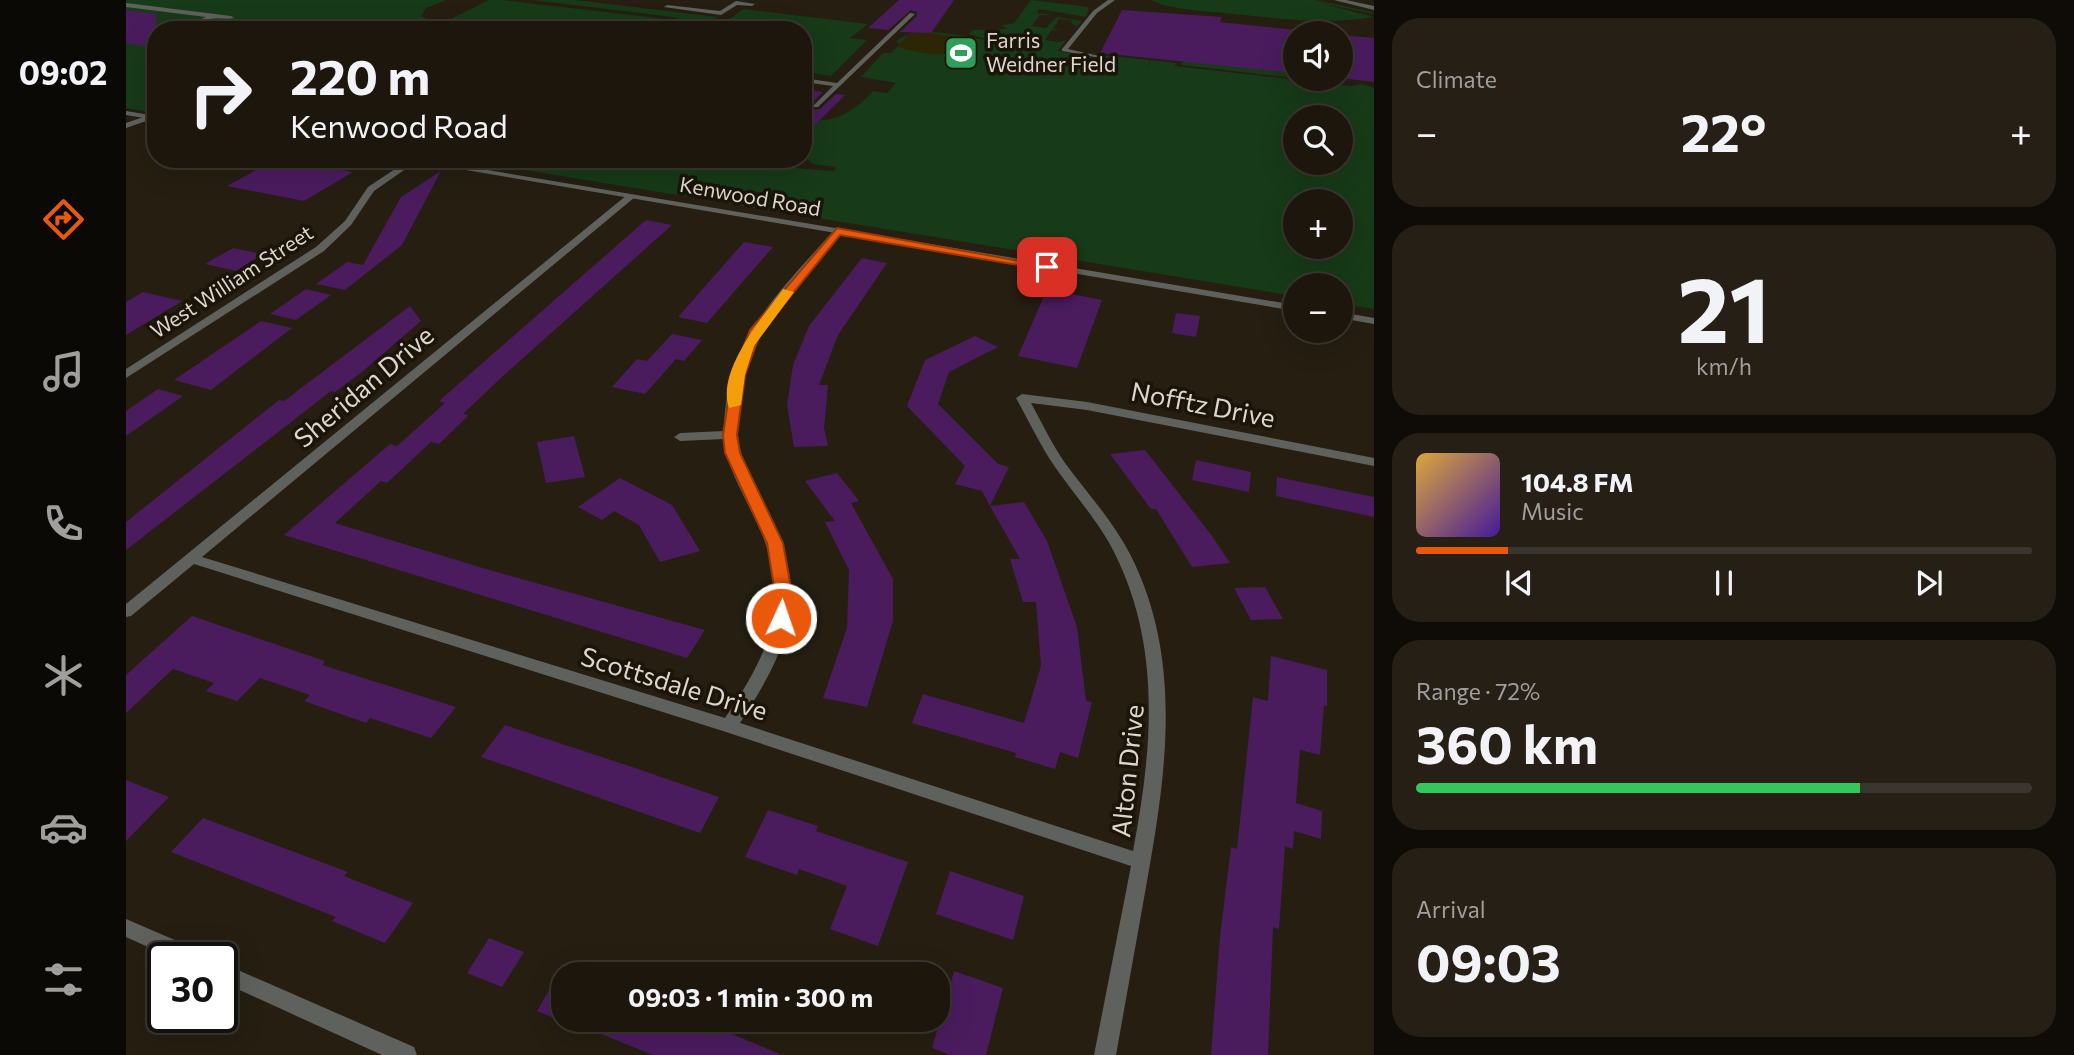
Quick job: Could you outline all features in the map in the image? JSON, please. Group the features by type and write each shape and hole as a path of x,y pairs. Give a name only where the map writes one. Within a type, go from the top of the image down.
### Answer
{"street":[{"path":"1337,0 1374,9"},
{"path":"126,113 147,116"},
{"path":"126,126 147,119"},
{"name":"West William Street","path":"126,374 320,249 342,230 371,189 399,168"},
{"name":"Kenwood Road","path":"457,168 1283,306"},
{"name":"Sheridan Drive","path":"126,612 630,197"},
{"path":"729,726 760,675 773,645 781,618 784,593 775,543 733,453 730,435 738,375 754,333 837,232"},
{"path":"1353,317 1374,321"},
{"name":"Nofftz Drive","path":"1023,398 1087,406 1374,462"},
{"name":"Alton Drive","path":"1023,398 1052,453 1103,520 1123,555 1142,601 1155,650 1161,695 1158,763 1105,1055"},
{"path":"680,437 730,435"},
{"name":"Scottsdale Drive","path":"191,558 729,726 1141,861"},
{"path":"126,928 157,942"},
{"path":"238,979 406,1055"}],"lane":[{"path":"1098,57 1064,50 1095,12 1112,0"},
{"path":"667,7 721,13 736,3 752,5"},
{"path":"126,5 231,18"},
{"path":"816,106 912,13"},
{"path":"200,21 212,16"},
{"path":"812,81 839,85"}],"green space":[{"path":"126,0 446,0 426,8 421,16 430,21 147,21 147,112 126,108"},
{"path":"489,0 665,19 662,21 447,21"},
{"path":"532,0 575,0 718,17 708,21 687,21"},
{"path":"1031,0 1089,7 1086,17 1039,9 1037,13 1055,15 1040,15 1032,26 1046,28 1057,17 1082,21 1077,26 1071,23 1072,20 1059,19 1053,29 1065,30 1052,30 1045,40 1066,40 1058,51 1094,58 1096,62 1100,55 1150,60 1148,69 1151,60 1176,63 1175,66 1283,78 1283,91 1353,91 1353,86 1362,84 1374,88 1374,309 1353,306 1353,273 1283,273 1283,294 512,168 795,168 834,171 836,167 812,163 812,120 838,117 860,104 873,91 887,93 896,83 861,77 883,53 891,53 900,44 896,42 905,36 928,32 993,41 969,34 973,30 1007,29 1001,25 1014,23"},
{"path":"1150,0 1315,0 1371,12 1374,14 1320,3 1374,17 1322,21 1170,6"},
{"path":"743,9 868,24 850,38 867,40 831,76 812,73 812,21 727,21"},
{"path":"1183,60 1283,72 1283,77 1181,65"},
{"path":"812,109 819,110 812,119"}],"sand":[{"path":"910,33 968,38 970,46 943,54 897,47"}],"building":[{"path":"899,0 954,0 931,33 900,32 917,16 917,12 911,10 888,30 868,28"},
{"path":"126,10 156,14 156,21 147,21 147,46 126,43"},
{"path":"1122,10 1222,17 1220,22 1283,29 1283,72 1100,53"},
{"path":"1353,36 1374,38 1374,82 1353,80"},
{"path":"812,90 823,92 812,103"},
{"path":"836,94 845,95 812,128 812,103 814,110 820,109"},
{"path":"260,168 331,168 353,172 304,201 227,186"},
{"path":"441,171 402,245 345,290 316,284 347,262 363,265 401,197"},
{"path":"646,220 672,225 503,376 463,414 469,415 439,444 431,442 387,483 381,481 335,523 486,569 705,630 687,658 284,535 390,444 397,446 445,403 439,401"},
{"path":"744,242 773,247 707,323 678,317"},
{"path":"233,248 262,254 236,271 205,264"},
{"path":"862,258 887,263 838,335 819,385 828,385 824,428 828,446 794,447 787,405 793,365 809,326"},
{"path":"306,289 331,295 296,320 270,314"},
{"path":"1047,289 1102,300 1077,368 1018,356"},
{"path":"143,292 182,301 126,335 126,302"},
{"path":"410,306 421,321 362,372 335,392 331,391 126,550 126,522 279,400 284,401"},
{"path":"1176,313 1200,316 1196,337 1172,333"},
{"path":"261,321 292,328 211,390 174,380"},
{"path":"672,334 702,340 684,361 676,359 645,394 612,387 637,359 647,361"},
{"path":"975,336 998,347 949,372 938,404 998,464 1009,467 990,506 982,491 955,484 965,466 907,406 925,360"},
{"path":"158,389 183,396 126,436 126,411"},
{"path":"574,436 585,477 546,483 537,442"},
{"path":"1145,450 1230,563 1192,567 1156,509 1151,509 1110,454"},
{"path":"1196,460 1251,472 1249,492 1192,480"},
{"path":"837,473 859,501 851,503 893,579 893,621 867,707 823,698 847,628 849,570 825,522 835,521 805,481"},
{"path":"1277,477 1374,497 1374,517 1276,496"},
{"path":"620,478 672,505 700,551 660,562 639,525 614,511 602,520 578,507"},
{"path":"1024,502 1047,541 1077,627 1086,701 1092,702 1078,758 1060,752 1055,769 1015,757 1016,753 912,723 923,694 1024,723 1041,666 1036,602 1023,602 1010,559 1020,559 990,506"},
{"path":"1265,587 1283,619 1251,620 1234,588"},
{"path":"192,616 325,661 322,665 456,707 431,738 370,718 366,723 304,701 310,695 260,678 237,701 206,691 214,683 173,669 126,713 126,675"},
{"path":"1271,656 1327,670 1327,706 1324,705 1320,755 1300,750 1296,803 1322,811 1321,839 1294,831 1293,849 1285,846 1279,929 1273,927 1268,1055 1211,1055 1220,936 1231,847 1237,849 1253,697 1268,701"},
{"path":"505,725 719,797 700,833 481,757"},
{"path":"126,780 169,797 126,841"},
{"path":"768,810 818,826 816,831 908,862 878,946 830,929 847,886 799,869 797,875 745,857"},
{"path":"203,818 348,872 344,876 413,903 385,943 332,921 336,917 171,852"},
{"path":"950,871 1024,896 1013,940 936,914"},
{"path":"489,938 524,952 502,987 467,973"},
{"path":"954,971 1003,988 986,1055 950,1055 932,1048 937,1032 950,1032 950,985"},
{"path":"551,987 551,1017 537,1011"},
{"path":"596,1032 727,1032 782,1055 653,1055"}],"slow traffic":[{"path":"734,405 738,375 748,345 754,333 788,292"}],"place":[{"name":"Farris Weidner Field","path":"961,53"}],"route":[{"path":"781,618 784,593 782,570 775,543 733,453 730,435 738,375 754,333 837,232 1047,267"}]}
